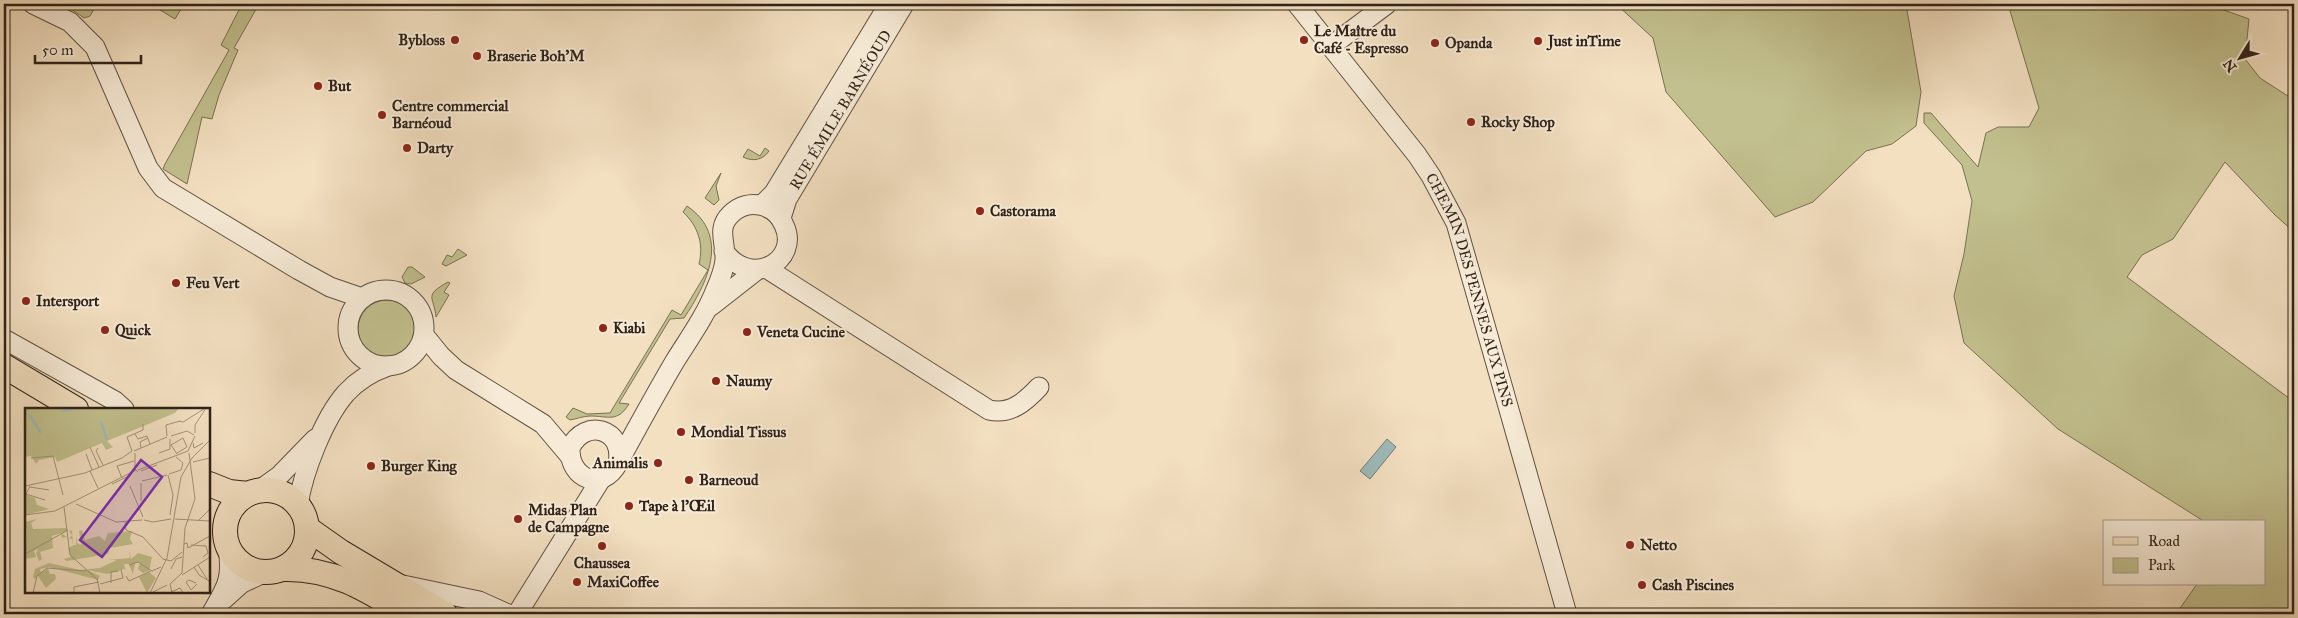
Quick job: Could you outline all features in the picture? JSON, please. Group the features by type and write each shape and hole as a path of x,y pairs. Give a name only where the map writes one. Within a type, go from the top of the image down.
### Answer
{"main road":[{"path":"4,366 74,408"},
{"path":"4,385 42,408"},
{"path":"210,484 229,492 280,492 298,505 307,528 303,548 291,564 274,571"},
{"path":"227,541 228,515 233,506 253,492"},
{"path":"210,517 227,541 233,556 248,568 274,571 299,568 335,575 357,584 406,614"},
{"path":"307,528 394,584 445,614"}],"street":[{"path":"33,4 70,22 95,47 148,168 163,188 316,280 362,298"},
{"name":"RUE ÉMILE BARNÉOUD","path":"762,204 774,193 889,4"},
{"name":"RUE ÉMILE BARNÉOUD","path":"781,218 787,199 904,4"},
{"name":"CHEMIN DES PENNES AUX PINS","path":"1297,4 1417,155 1431,176 1456,223 1465,247 1567,614"},
{"path":"1331,46 1387,4"},
{"path":"517,614 601,479 615,470 647,409 708,309 723,271 722,230 731,214 747,205 762,204 774,211 781,218 787,237 784,253 774,263 762,269 708,309"},
{"path":"724,251 738,266 762,269 809,295 989,410 1000,413 1012,410 1039,387"},
{"path":"784,253 809,295"},
{"path":"316,280 338,299 350,315"},
{"path":"298,505 302,480 323,431 346,393 371,372 408,359 416,353 424,334 425,326 421,311 411,298 402,292 381,290 362,298 350,315 348,327 350,339 355,350 364,359 375,364 388,366"},
{"path":"424,334 441,356 456,370 543,424 570,456 577,472 584,477 601,479"},
{"path":"4,339 115,401 123,408"},
{"path":"346,393 355,350"},
{"path":"408,359 436,363 456,370"},
{"path":"570,456 573,442 582,433 589,430 604,431 614,429 631,421 647,409"},
{"path":"543,424 582,433"},
{"path":"253,492 279,476 323,431"},
{"path":"604,431 615,440 619,447 618,463"},
{"path":"211,614 229,579 231,566 227,541"},
{"path":"211,614 237,586 274,571"},
{"path":"394,584 473,600 508,614"}],"green space":[{"path":"64,4 97,4 90,16 84,18"},
{"path":"150,4 184,4 175,19"},
{"path":"242,4 259,4 234,48 238,50 219,95 212,119 202,117 187,184 163,169 229,50 221,45"},
{"path":"1616,4 1906,4 1921,92 1916,126 1892,144 1866,151 1813,202 1775,217 1666,92 1653,38"},
{"path":"2008,4 2207,4 2249,19 2245,59 2260,78 2294,100 2294,232 2275,215 2225,162 2173,239 2142,255 2127,277 2294,402 2293,614 2176,614 2196,586 2266,586 2266,520 2202,520 2058,429 1964,343 1954,296 1964,254 1972,201 1962,165 1924,123 1924,113 1931,113 1978,167 1986,133 1998,127 2029,127 2039,108"},
{"path":"765,148 769,151 761,158 750,159 743,157 748,149 760,156"},
{"path":"721,173 716,186 719,200 714,205 705,198"},
{"path":"687,206 700,218 708,231 711,246 711,260 707,276 693,305 684,318 670,319 619,403 629,404 621,414 612,417 587,416 570,420 566,417 573,408 587,414 610,413 672,310 681,315 708,270 699,264 700,242 693,223 683,212"},
{"path":"458,249 467,255 446,266 442,264 447,255 452,257"},
{"path":"408,267 412,267 425,277 411,284 405,283 402,277"},
{"path":"448,282 450,283 444,292 449,295 436,317 432,300 433,294 435,290"},
{"path":"387,300 403,305 411,313 416,329 411,345 403,353 387,358 371,353 363,345 358,329 363,313 371,305"}],"water":[{"path":"1387,439 1396,447 1370,479 1360,471"}],"place":[{"name":"Bybloss","path":"455,40"},
{"name":"Le Maître du Café - Espresso","path":"1304,40"},
{"name":"Just inTime","path":"1538,41"},
{"name":"Opanda","path":"1435,43"},
{"name":"Braserie Boh'M","path":"477,56"},
{"name":"But","path":"318,86"},
{"name":"Centre commercial Barnéoud","path":"382,115"},
{"name":"Rocky Shop","path":"1471,122"},
{"name":"Darty","path":"407,148"},
{"name":"Castorama","path":"980,211"},
{"name":"Feu Vert","path":"176,283"},
{"name":"Intersport","path":"26,301"},
{"name":"Kiabi","path":"603,328"},
{"name":"Quick","path":"105,330"},
{"name":"Veneta Cucine","path":"747,332"},
{"name":"Naumy","path":"716,381"},
{"name":"Mondial Tissus","path":"681,432"},
{"name":"Animalis","path":"658,463"},
{"name":"Burger King","path":"371,466"},
{"name":"Barneoud","path":"689,480"},
{"name":"Tape à l'Œil","path":"629,506"},
{"name":"Midas Plan de Campagne","path":"518,519"},
{"name":"Netto","path":"1630,545"},
{"name":"Chaussea","path":"602,546"},
{"name":"MaxiCoffee","path":"577,582"},
{"name":"Cash Piscines","path":"1642,585"}]}
